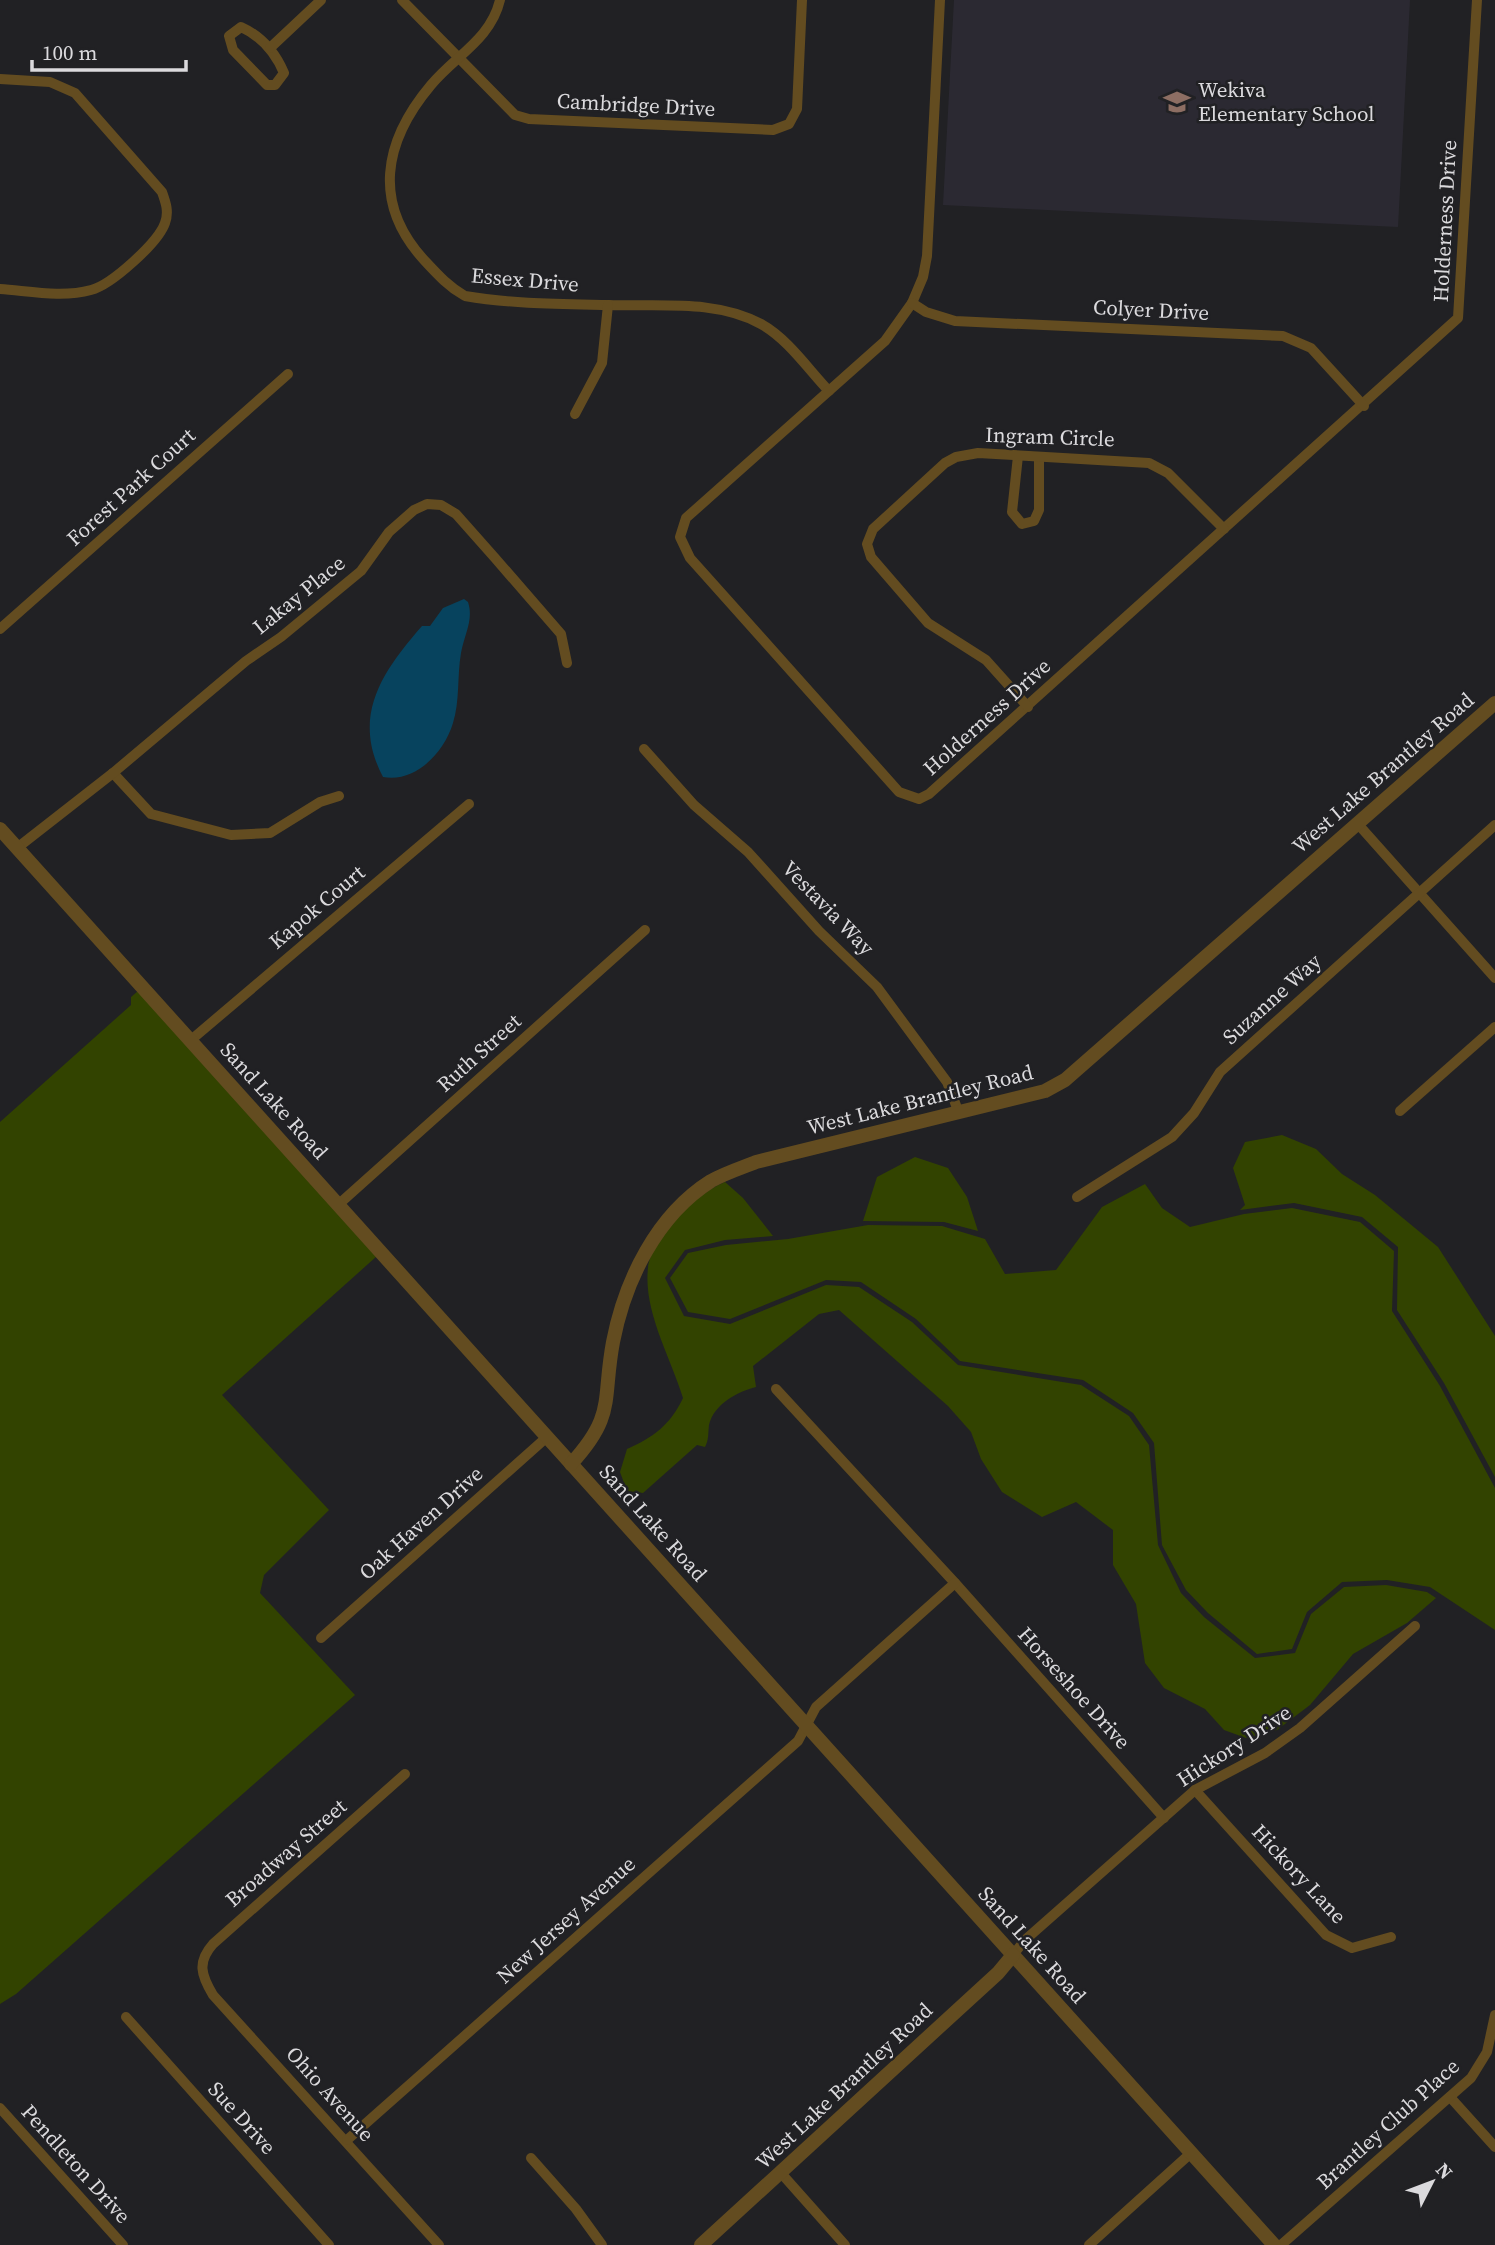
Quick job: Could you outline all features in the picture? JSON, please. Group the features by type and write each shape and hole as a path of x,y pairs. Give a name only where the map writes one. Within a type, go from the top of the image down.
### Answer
{"street":[{"path":"270,47 321,0"},
{"name":"Cambridge Drive","path":"402,0 504,107 530,120 773,130 789,124 797,109 802,0"},
{"name":"Essex Drive","path":"500,0 484,34 421,97 397,140 391,163 390,194 395,218 409,243 450,288 465,296 608,305 684,306 728,311 749,318 777,336 829,391"},
{"name":"Holderness Drive","path":"940,0 927,256 923,277 912,303 885,341 686,518 680,537 690,558 898,792 909,798 919,799 929,794 1028,707 1364,406 1458,318 1477,0"},
{"path":"241,27 270,47 284,73 275,85 267,85 233,51 229,36 241,27"},
{"path":"0,79 50,82 75,93 162,192 168,212 157,238 110,282 93,290 67,294 0,289"},
{"name":"Colyer Drive","path":"912,303 926,312 955,321 1283,336 1311,348 1364,406"},
{"path":"575,414 602,363 608,305"},
{"name":"Forest Park Court","path":"0,629 288,374"},
{"name":"Ingram Circle","path":"1028,707 986,660 929,623 871,557 867,544 873,529 956,457 978,453 1149,463 1168,473 1224,529"},
{"path":"1018,456 1012,512 1022,524 1034,521 1039,510 1039,457"},
{"name":"Lakay Place","path":"17,848 361,570 389,532 414,510 427,504 441,505 456,514 495,558 561,634 567,663"},
{"name":"West Lake Brantley Road","path":"571,1464 593,1440 602,1423 613,1343 633,1280 652,1240 680,1207 712,1180 756,1162 1045,1091 1065,1080 1495,702"},
{"name":"Vestavia Way","path":"644,749 694,805 748,852 819,931 877,987 944,1077 959,1113"},
{"path":"113,773 151,814 231,835 270,833 320,802 339,796"},
{"name":"Kapok Court","path":"191,1041 469,804"},
{"path":"1357,823 1495,978"},
{"name":"Suzanne Way","path":"1077,1197 1172,1137 1194,1113 1220,1072 1495,825"},
{"name":"Sand Lake Road","path":"0,829 1274,2245"},
{"name":"Ruth Street","path":"339,1204 645,930"},
{"path":"1400,1111 1495,1027"},
{"name":"Horseshoe Drive","path":"776,1390 955,1583 1164,1818"},
{"name":"Oak Haven Drive","path":"321,1637 547,1437"},
{"path":"806,1724 816,1707 955,1583"},
{"name":"Hickory Drive","path":"1013,1955 1026,1940 1195,1790 1265,1753 1300,1728 1415,1626"},
{"name":"New Jersey Avenue","path":"347,2140 795,1743 806,1724"},
{"name":"Broadway Street","path":"201,1966 205,1954 213,1944 405,1774"},
{"name":"Hickory Lane","path":"1195,1790 1326,1935 1352,1948 1391,1937"},
{"name":"West Lake Brantley Road","path":"701,2245 998,1973 1013,1955"},
{"name":"Ohio Avenue","path":"201,1966 204,1980 213,1995 347,2140 439,2245"},
{"name":"Brantley Club Place","path":"1281,2245 1450,2097 1479,2068 1487,2052 1495,2015"},
{"name":"Sue Drive","path":"127,2017 329,2245"},
{"path":"1450,2097 1495,2147"},
{"name":"Pendleton Drive","path":"0,2108 123,2245"},
{"path":"1089,2245 1191,2153"},
{"path":"531,2158 576,2209 602,2245"},
{"path":"781,2173 845,2245"}],"shaded area":[{"name":"Wekiva Elementary School","path":"954,0 1410,0 1398,227 943,205"}],"green space":[{"path":"138,991 377,1256 222,1395 329,1510 264,1575 260,1593 355,1695 16,1994 0,2004 0,1122 131,1005 131,997"},
{"path":"1282,1135 1316,1149 1342,1174 1375,1195 1438,1247 1495,1336 1495,1477 1444,1383 1397,1310 1398,1247 1362,1217 1294,1203 1240,1210 1245,1205 1233,1168 1245,1142"},
{"path":"915,1157 948,1168 967,1197 978,1231 944,1222 863,1221 877,1177"},
{"path":"725,1182 743,1198 773,1236 725,1240 685,1250 665,1278 684,1316 730,1324 826,1285 859,1287 912,1322 958,1365 1081,1385 1129,1416 1149,1445 1158,1545 1181,1593 1204,1617 1255,1658 1295,1653 1311,1614 1344,1587 1386,1585 1427,1592 1436,1598 1407,1623 1353,1654 1310,1705 1277,1730 1246,1738 1224,1730 1205,1709 1164,1688 1145,1663 1136,1604 1113,1565 1113,1530 1076,1502 1042,1517 1002,1492 981,1459 971,1432 948,1406 839,1310 819,1314 753,1366 756,1387 741,1392 721,1405 709,1425 705,1447 697,1445 643,1493 627,1491 620,1472 627,1449 660,1429 673,1416 683,1398 659,1334 650,1301 649,1262 658,1243 679,1215 704,1194"},
{"path":"1145,1184 1162,1208 1190,1227 1244,1214 1292,1208 1360,1222 1394,1251 1392,1311 1440,1386 1495,1488 1495,1630 1430,1587 1387,1580 1342,1582 1307,1612 1292,1649 1257,1654 1208,1613 1186,1590 1162,1545 1154,1443 1133,1413 1083,1380 960,1361 916,1319 861,1282 826,1280 730,1319 688,1312 670,1278 688,1253 868,1225 942,1226 985,1239 1005,1274 1056,1270 1102,1207"}],"water":[{"path":"464,599 470,609 469,621 461,653 455,715 449,734 427,764 406,775 383,777 374,755 370,734 371,715 384,678 422,626 430,626 443,608"}],"place":[{"name":"Wekiva Elementary School","path":"1177,102"}]}
